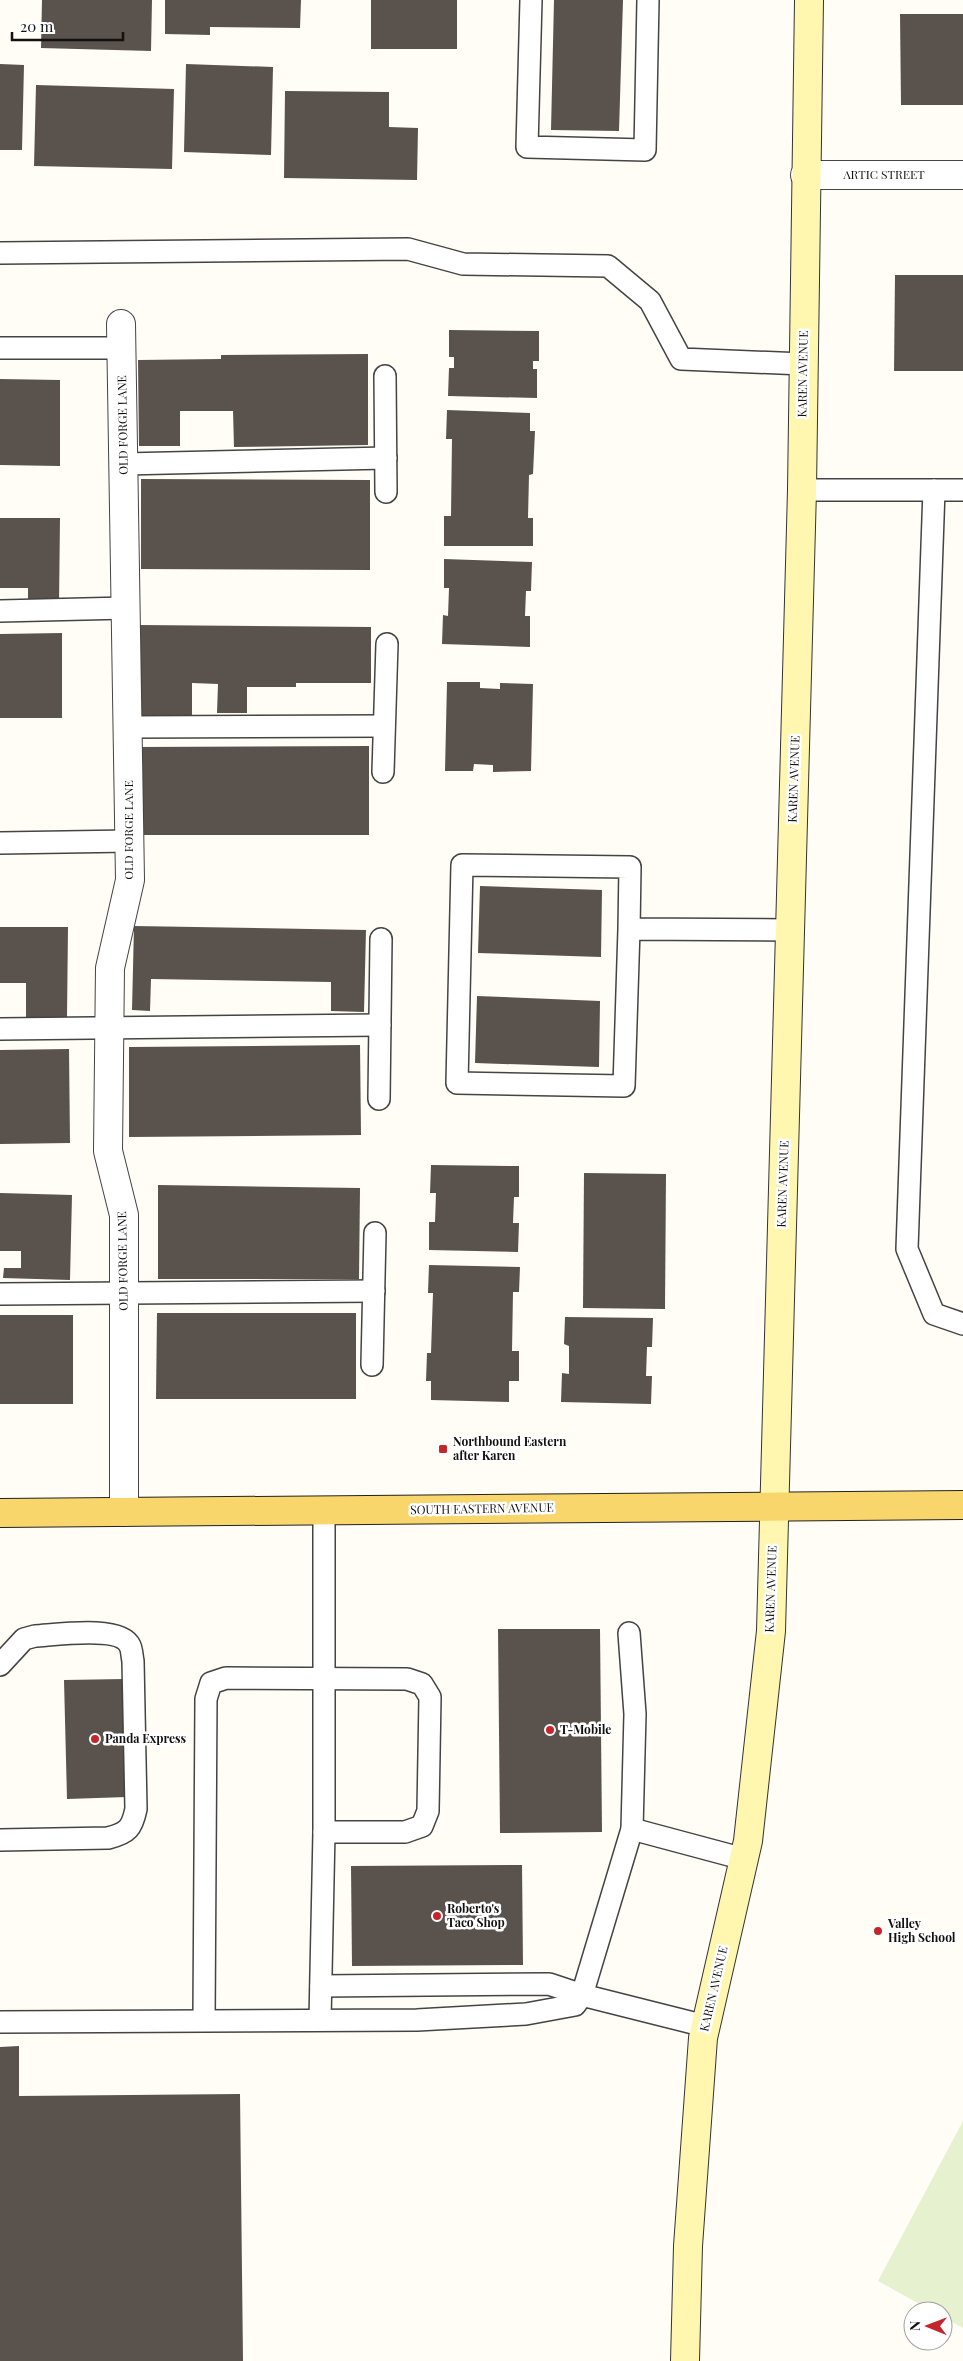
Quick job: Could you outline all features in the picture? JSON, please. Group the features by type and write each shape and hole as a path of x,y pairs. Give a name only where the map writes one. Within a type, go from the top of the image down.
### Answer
{"main road":[{"name":"SOUTH EASTERN AVENUE","path":"0,1513 963,1505"}],"street":[{"name":"KAREN AVENUE","path":"685,2361 688,2246 705,2026 744,1859 771,1630 802,490 809,0"},
{"name":"ARTIC STREET","path":"805,176 963,175"},
{"name":"OLD FORGE LANE","path":"122,336 130,880 110,968 108,1152 124,1215 124,1512"}],"lane":[{"path":"530,0 526,147 645,150 648,0"},
{"path":"0,253 408,249 463,264 608,266 650,301 681,359 803,364"},
{"path":"0,348 122,336"},
{"path":"385,376 386,492"},
{"path":"124,464 386,458"},
{"path":"802,490 963,490"},
{"path":"934,490 907,1249 934,1314 963,1324"},
{"path":"0,611 126,608"},
{"path":"383,772 386,644"},
{"path":"128,727 384,726"},
{"path":"0,844 130,841"},
{"path":"462,865 630,866 629,929 624,1086 457,1083 462,865"},
{"path":"629,929 790,930"},
{"path":"379,1099 381,939"},
{"path":"0,1029 380,1025"},
{"path":"372,1365 375,1233"},
{"path":"0,1294 374,1291"},
{"path":"320,2020 324,1832 324,1511"},
{"path":"0,1664 24,1638 35,1636 107,1633 121,1636 130,1645 133,1661 136,1808 133,1822 124,1834 108,1838 0,1840"},
{"path":"0,2022 417,2020 526,2014 576,2005 582,1995 632,1829 635,1714 629,1633"},
{"path":"204,2020 206,1699 210,1683 226,1678 407,1679 422,1684 430,1697 428,1811 422,1826 405,1832 324,1832"},
{"path":"632,1829 744,1859"},
{"path":"321,1986 549,1984 582,1995 705,2026"}],"green space":[{"path":"963,2121 963,2328 953,2322 953,2301 914,2301 878,2281"}],"building":[{"path":"42,0 152,0 151,51 41,48"},
{"path":"165,0 301,0 300,28 210,27 210,35 165,34"},
{"path":"371,0 457,0 457,49 371,49"},
{"path":"554,0 623,0 619,131 551,130"},
{"path":"900,14 963,14 963,105 901,105"},
{"path":"0,64 24,65 22,150 0,150"},
{"path":"186,64 273,67 271,155 184,152"},
{"path":"36,85 174,89 172,169 34,166"},
{"path":"285,91 389,92 389,127 418,128 417,180 284,178"},
{"path":"895,275 963,275 963,371 894,371"},
{"path":"449,330 539,331 539,361 533,361 533,369 537,369 537,398 448,396 449,368 454,368 454,357 449,357"},
{"path":"368,354 368,445 234,447 233,411 180,411 180,446 139,446 138,360 221,359 221,355"},
{"path":"0,379 60,380 60,466 0,465"},
{"path":"447,410 530,413 530,431 535,431 533,474 529,475 528,518 533,518 533,546 444,546 444,516 451,516 452,439 446,439"},
{"path":"141,479 370,480 370,570 141,569"},
{"path":"0,518 60,518 59,605 28,604 28,588 0,588"},
{"path":"444,559 532,562 531,591 526,591 525,616 530,616 530,647 442,644 443,615 448,616 449,588 444,588"},
{"path":"139,625 371,627 371,683 296,683 296,687 247,687 247,713 217,713 218,684 192,683 192,716 139,715"},
{"path":"62,633 62,718 0,718 0,634"},
{"path":"447,682 480,682 480,688 500,689 500,683 533,684 531,771 493,772 493,765 474,764 473,771 445,771"},
{"path":"369,746 369,835 137,835 137,747"},
{"path":"480,886 602,890 601,957 478,953"},
{"path":"134,926 366,930 364,1012 331,1011 331,982 151,979 150,1011 132,1010"},
{"path":"0,927 68,927 67,1017 26,1017 26,983 0,983"},
{"path":"477,996 600,1001 599,1067 475,1063"},
{"path":"360,1045 361,1135 129,1137 129,1047"},
{"path":"69,1049 70,1143 0,1144 0,1050"},
{"path":"431,1165 519,1166 519,1197 514,1197 513,1223 519,1223 518,1252 429,1250 429,1222 435,1222 436,1193 430,1193"},
{"path":"584,1173 666,1174 665,1309 583,1308"},
{"path":"158,1185 360,1188 359,1279 158,1279"},
{"path":"0,1193 72,1195 70,1280 3,1278 4,1268 21,1268 21,1251 0,1251"},
{"path":"429,1265 520,1267 519,1292 513,1292 512,1351 519,1351 519,1381 509,1381 509,1402 431,1400 431,1381 426,1381 427,1353 431,1353 433,1293 428,1293"},
{"path":"157,1313 356,1313 356,1399 156,1399"},
{"path":"0,1315 73,1315 73,1404 0,1404"},
{"path":"565,1317 653,1318 652,1347 647,1347 646,1376 652,1376 651,1404 561,1402 562,1373 569,1374 569,1346 564,1344"},
{"name":"T-Mobile","path":"498,1629 600,1629 602,1832 500,1833"},
{"name":"Panda Express","path":"124,1679 127,1797 67,1799 64,1680"},
{"name":"Roberto's Taco Shop","path":"522,1865 523,1965 352,1966 351,1866"},
{"path":"19,2046 19,2096 240,2094 243,2361 0,2361 0,2047"}],"place":[{"name":"Northbound Eastern after Karen","path":"443,1449"},
{"name":"T-Mobile","path":"550,1730"},
{"name":"Panda Express","path":"95,1739"},
{"name":"Roberto's Taco Shop","path":"437,1916"},
{"name":"Valley High School","path":"878,1931"}]}
